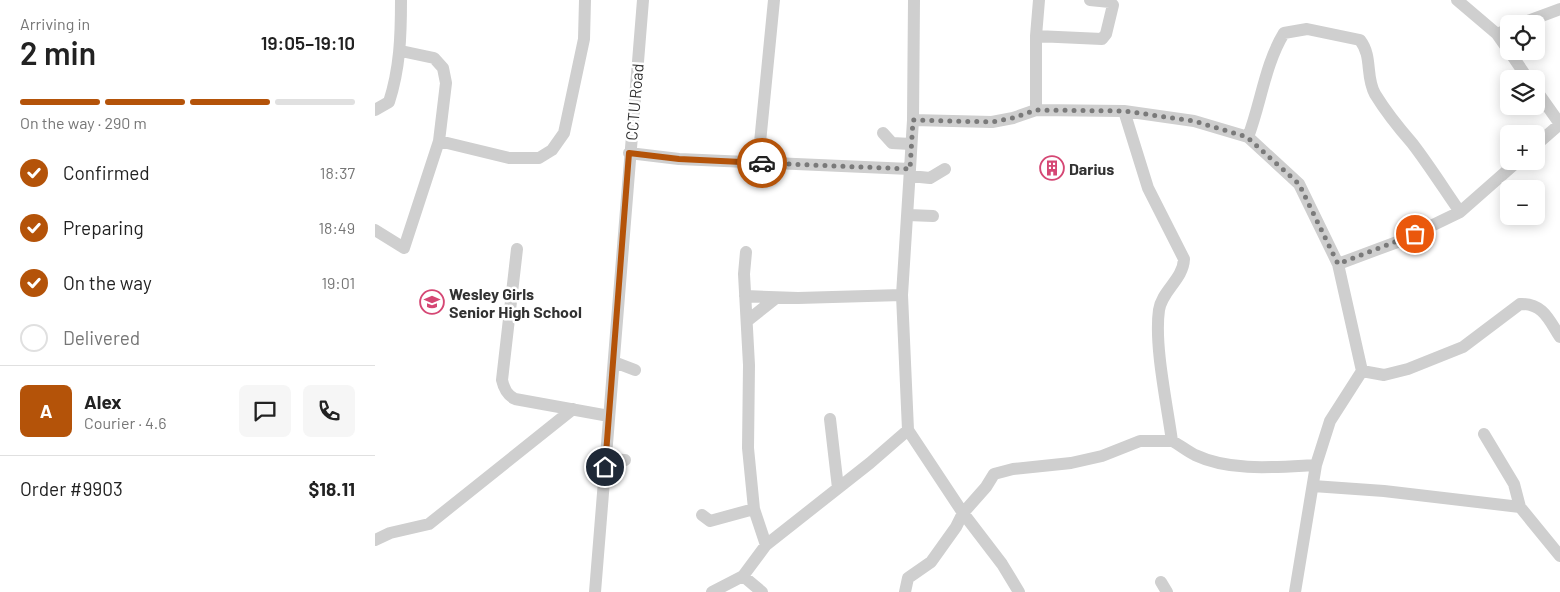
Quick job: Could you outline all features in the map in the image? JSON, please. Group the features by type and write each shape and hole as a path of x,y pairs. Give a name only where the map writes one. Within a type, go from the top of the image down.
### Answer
{"street":[{"path":"375,110 389,102 397,77 401,51 401,0"},
{"path":"439,140 509,158 539,158 551,150 564,133 584,38 585,0"},
{"name":"CCTU Road","path":"595,592 629,153 643,0"},
{"path":"767,181 758,176 754,163 775,0"},
{"path":"914,0 913,120 908,215 901,295 908,430 963,513 1002,564 1019,592"},
{"path":"1036,110 1036,36 1039,0"},
{"path":"1036,36 1102,39 1108,26 1113,5 1110,2 1090,0"},
{"path":"1457,0 1500,29"},
{"path":"1544,15 1560,9"},
{"path":"1247,137 1259,108 1274,49 1284,33 1307,29 1360,40 1367,49 1370,82 1374,92 1395,125 1412,144 1460,212"},
{"path":"375,230 403,248 439,140 446,83 443,68 434,58 401,51"},
{"path":"1545,103 1560,124 1545,137"},
{"path":"913,120 992,122 1013,118 1036,110 1124,111 1194,121 1247,137 1299,184 1338,264 1362,371 1330,421 1316,465 1295,592"},
{"path":"1124,111 1148,188 1184,259 1184,270 1159,307 1158,329 1172,441"},
{"path":"883,133 892,143 911,144"},
{"path":"629,153 679,159 910,173 930,178 945,169"},
{"path":"1338,264 1401,241 1460,212 1508,170"},
{"path":"908,215 933,216"},
{"path":"517,249 502,380 504,388 509,396 515,399 609,416"},
{"path":"746,252 745,296 749,373 748,448 754,508 767,545"},
{"path":"745,296 776,298 901,295"},
{"path":"747,321 776,298"},
{"path":"1362,371 1384,375 1408,369 1463,347 1520,304 1530,304 1542,309 1560,337"},
{"path":"613,362 635,370"},
{"path":"375,540 390,533 429,524 573,409"},
{"path":"830,419 839,488"},
{"path":"712,592 743,576 767,545 908,430"},
{"path":"1484,434 1514,484 1520,507 1560,556"},
{"path":"905,592 908,578 931,562 956,527 963,513 986,487 994,474 1013,469 1071,463 1102,456 1140,441 1172,441 1196,455 1224,464 1274,467 1316,465"},
{"path":"606,459 625,460"},
{"path":"1313,486 1520,507"},
{"path":"702,515 710,521 754,508"},
{"path":"743,576 762,592"}],"way so far":[{"path":"762,163 910,169 913,120 992,122 1013,118 1036,110 1124,111 1194,121 1247,137 1299,184 1338,264 1415,234"}],"place":[{"name":"Darius","path":"1052,168"},
{"name":"Wesley Girls Senior High School","path":"432,302"}],"route":[{"path":"605,467 629,153 679,159 762,163"}]}
